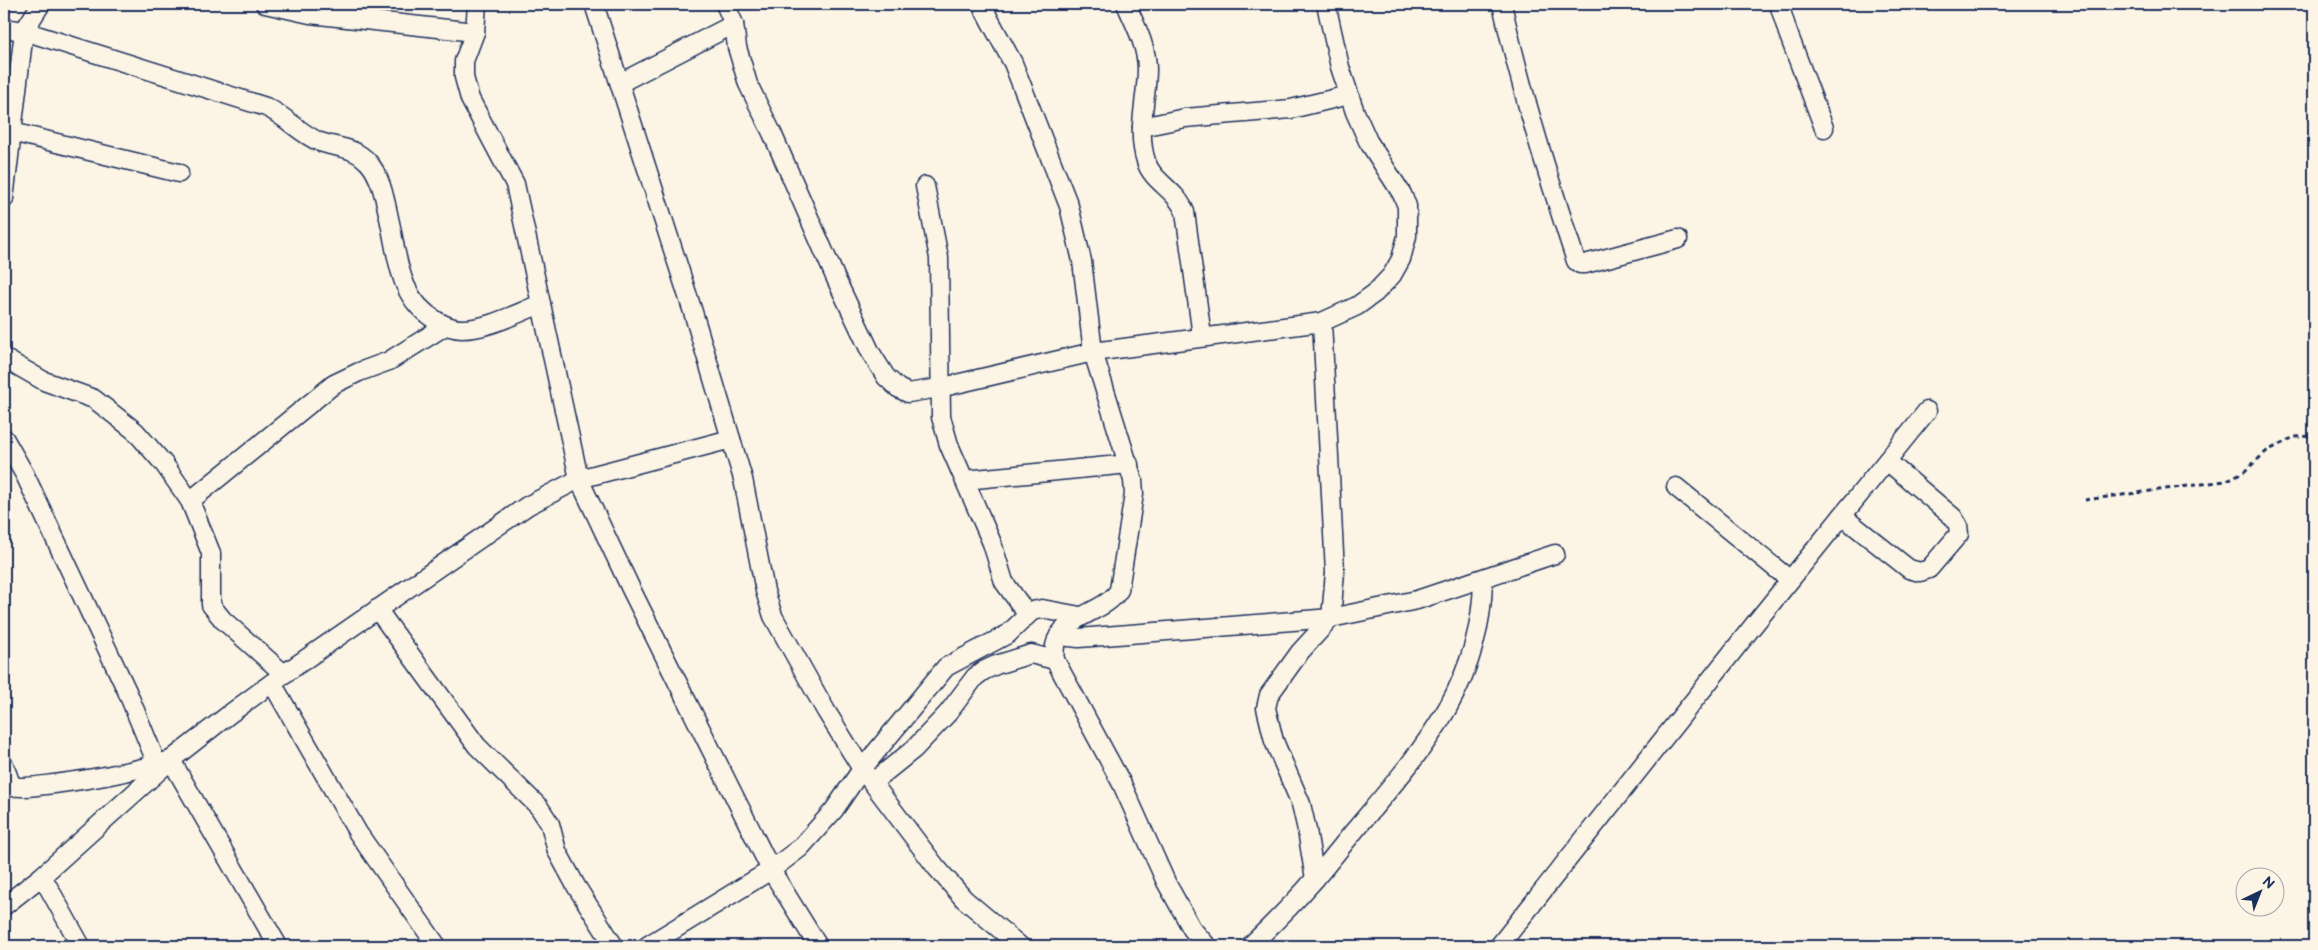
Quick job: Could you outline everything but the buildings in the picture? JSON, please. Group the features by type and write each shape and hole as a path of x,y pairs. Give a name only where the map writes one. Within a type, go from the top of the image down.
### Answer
{"street":[{"path":"4,199 24,31 41,4"},
{"path":"265,4 310,14 475,32"},
{"path":"477,4 475,32 464,61 464,76 470,99 515,184 579,479 669,667 771,870 818,946"},
{"path":"594,4 730,439 752,517 765,591 773,616 826,711 867,775 936,867 964,899 1020,946"},
{"path":"725,4 734,24 737,47 748,84 772,133 836,280 871,353 886,377 898,388 908,393 939,388 1093,352 1202,336 1322,322 1357,306 1375,293 1392,275 1401,259 1407,236 1407,206 1402,194 1368,141 1349,95 1340,67 1326,4"},
{"path":"982,4 1013,63 1069,206 1082,262 1093,352 1129,464 1134,494 1119,590 1115,598 1080,616 1059,636 1054,650 1055,660 1122,784 1166,882 1192,929 1207,946"},
{"path":"1126,4 1143,45 1147,62 1142,127 1148,168 1180,199 1185,212 1202,336"},
{"path":"1502,4 1515,65 1538,145 1576,261 1580,264 1585,264 1678,239"},
{"path":"1779,4 1824,128"},
{"path":"620,84 734,24"},
{"path":"4,28 24,31 266,107 320,142 357,153 368,162 377,176 386,204 404,283 410,298 427,316 445,326 461,329 482,326 541,304"},
{"path":"1142,127 1185,118 1291,109 1349,95"},
{"path":"12,132 179,173"},
{"path":"925,186 940,258 939,388 941,417 949,445 992,543 1004,582 1027,614"},
{"path":"1315,879 1301,804 1274,741 1266,708 1269,695 1300,652 1331,618 1335,572 1322,322"},
{"path":"190,502 334,384 359,372 389,362 445,326"},
{"path":"4,358 44,381 94,399 135,431 164,464 190,502 211,554 213,574 211,605 278,678 358,833 437,946"},
{"path":"1499,946 1927,411"},
{"path":"4,438 25,475 127,691 164,762 278,946"},
{"path":"4,906 42,876 164,762 278,678 527,506 579,479 730,439"},
{"path":"1842,516 1909,570 1920,572 1929,569 1959,534 1958,525 1953,517 1887,461"},
{"path":"965,480 1129,464"},
{"path":"1676,487 1790,580"},
{"path":"1059,636 1086,637 1331,618 1401,604 1483,579 1554,554"},
{"path":"1250,946 1315,879 1404,772 1456,694 1469,666 1478,636 1483,579"},
{"path":"377,609 477,746 539,807 550,824 557,850 576,886 614,946"},
{"path":"647,946 771,870 800,848 867,775 946,667 1008,634 1027,614 1042,609 1080,616"},
{"path":"867,775 914,750 948,713 975,677 983,671 996,664 1031,654 1055,660"},
{"path":"4,765 8,786 89,780 164,762"},
{"path":"42,876 81,946"}],"path":[{"path":"2085,500 2226,481 2245,471 2267,452 2294,437 2314,436"}]}
